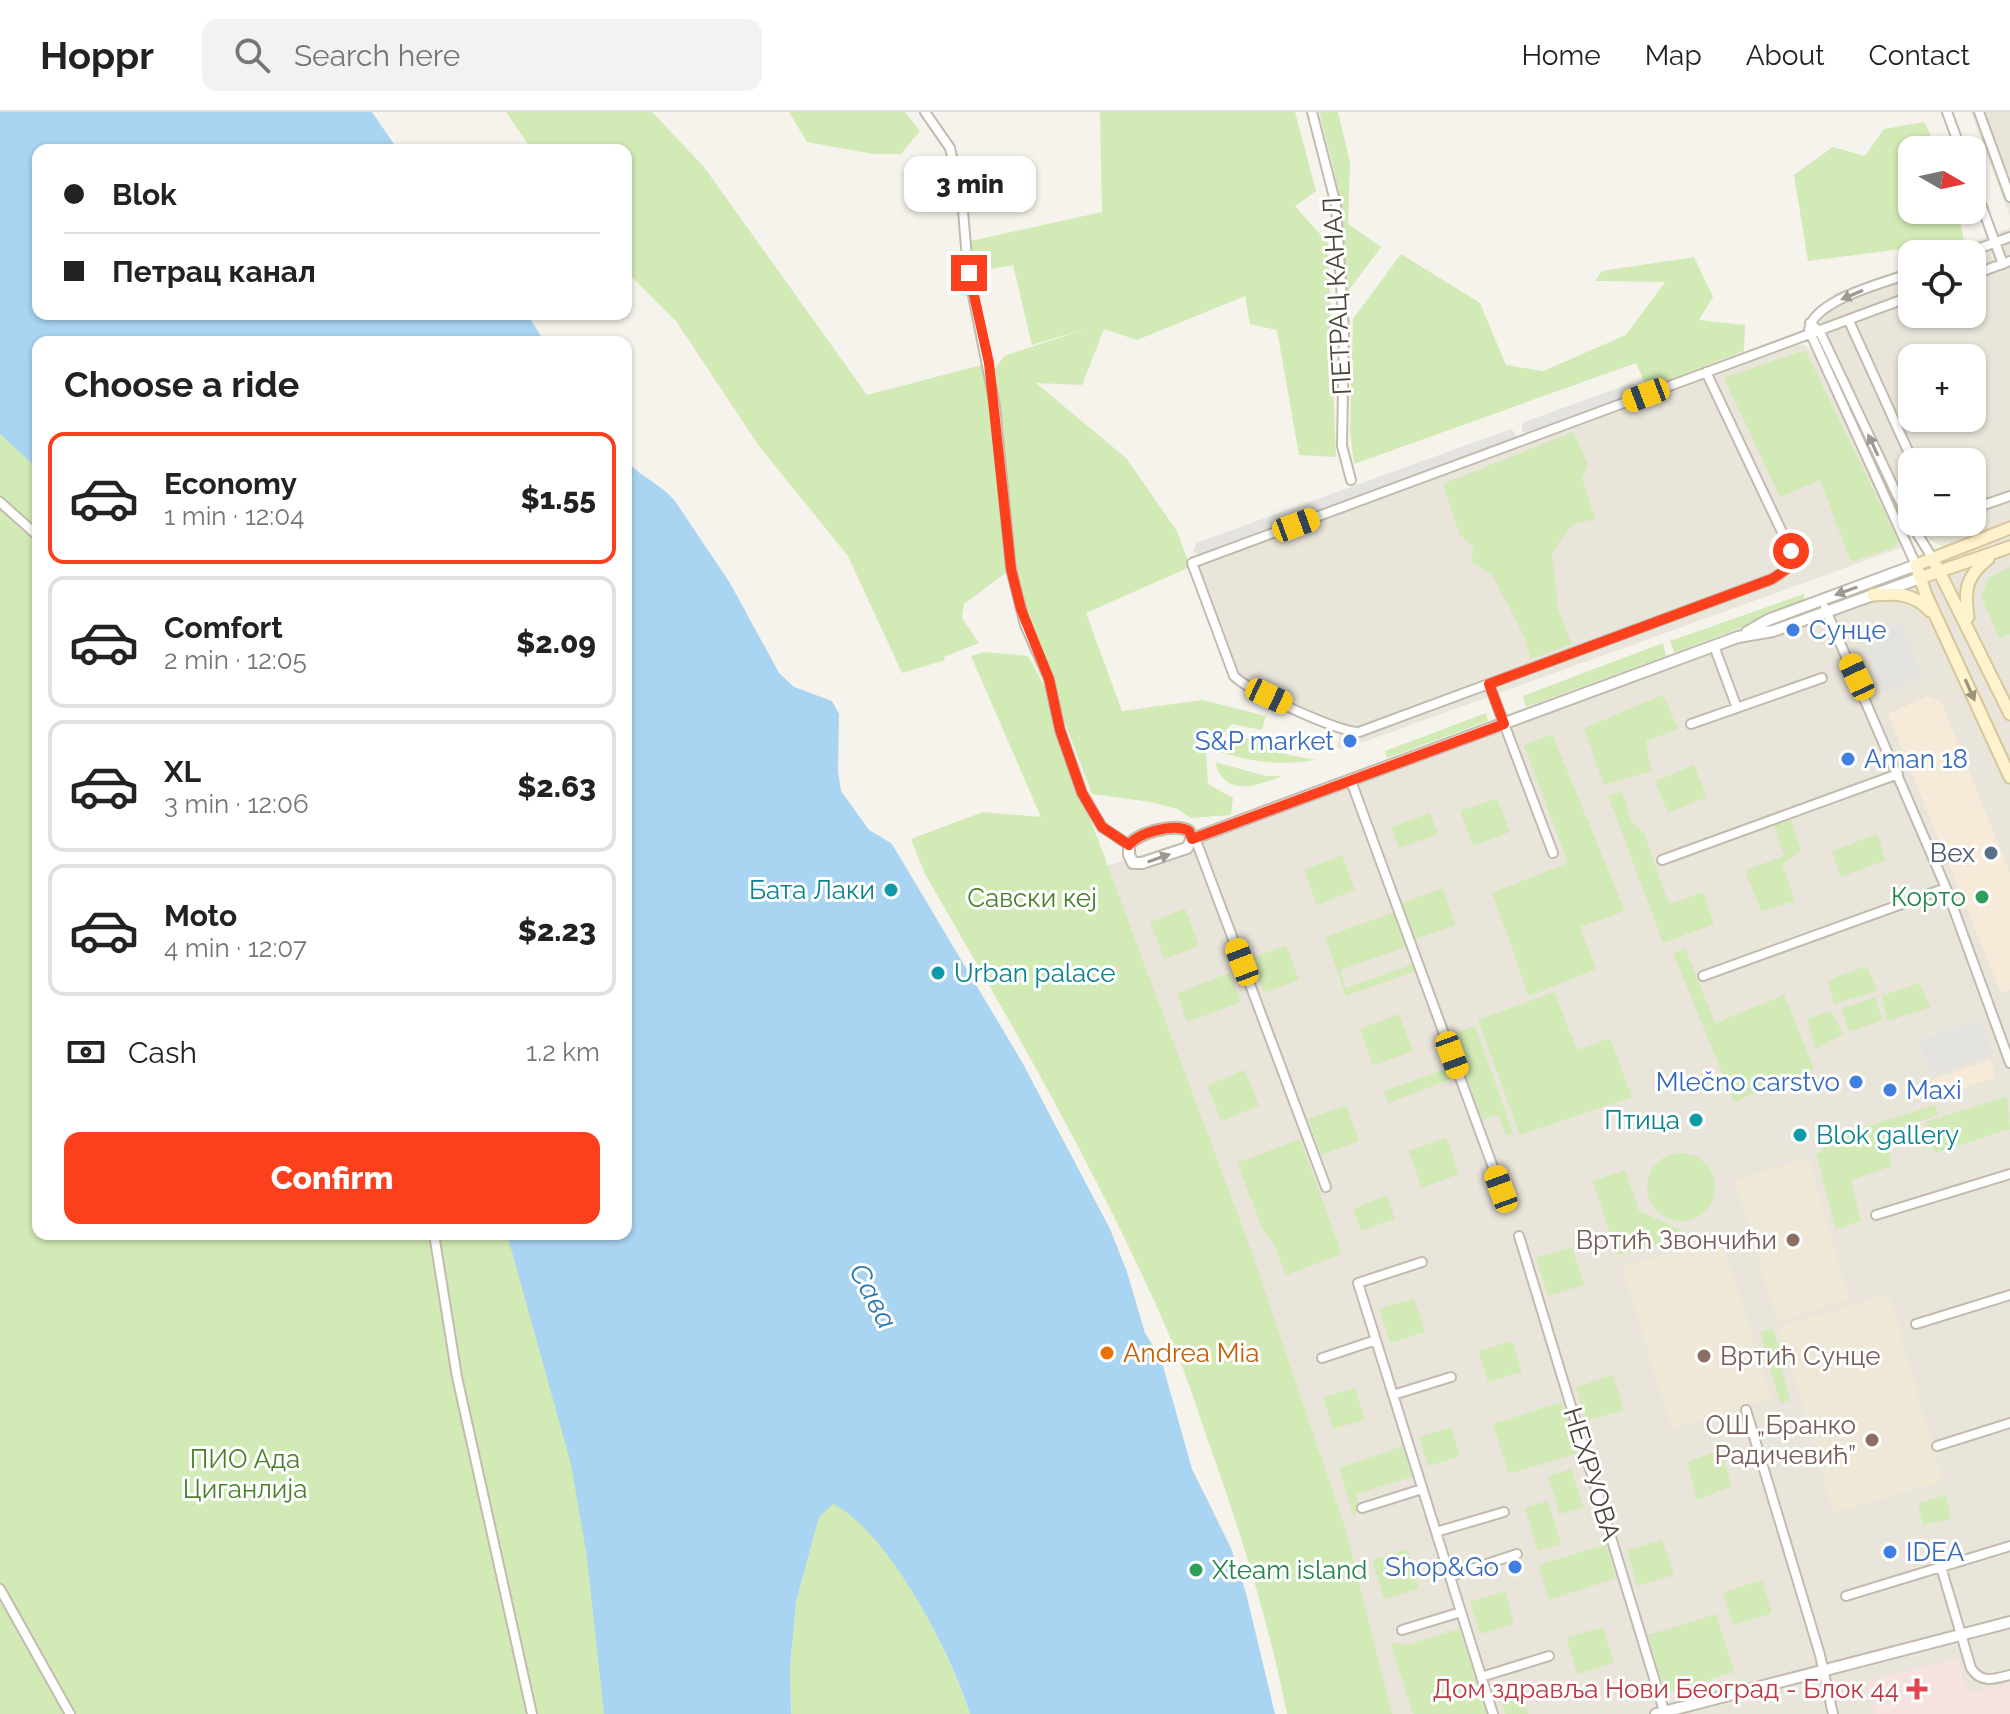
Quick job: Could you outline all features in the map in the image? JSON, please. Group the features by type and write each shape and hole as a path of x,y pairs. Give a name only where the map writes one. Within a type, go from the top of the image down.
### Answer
{"main road":[{"path":"2010,528 1916,565 2010,777"},
{"path":"1920,578 2010,547"},
{"path":"1970,629 1965,595 1967,582 1973,571 1997,551"},
{"path":"1933,559 2010,714"},
{"path":"1873,595 1896,593 1916,598 1938,619"}],"street":[{"path":"925,112 950,148 962,199 968,270 995,406 1011,569 1034,649 1049,679 1060,730 1082,793 1102,827 1129,845"},
{"name":"ПЕТРАЦ КАНАЛ","path":"1312,112 1336,205 1344,331 1342,446 1351,480"},
{"path":"1947,112 1956,136"},
{"path":"1979,112 2010,197"},
{"path":"1986,218 2006,262 1986,270"},
{"path":"1986,246 2010,237"},
{"path":"1129,845 1130,860 1142,863 1187,848 1194,839 1738,637 1768,620 1916,565 1810,336 1810,323 1819,312 1836,302 1898,278"},
{"path":"1706,372 1791,551 1788,568 1772,579 1359,732 1343,730 1245,685 1234,676 1192,563 1706,372 1810,336 1898,302"},
{"path":"1849,321 1907,448"},
{"path":"1810,323 1820,332 1910,522 1933,559"},
{"path":"1986,504 2010,496"},
{"path":"0,502 32,531"},
{"path":"1738,637 1773,631 1920,578"},
{"path":"1822,600 1946,888 2010,1063"},
{"path":"1714,646 1737,708"},
{"path":"1691,724 1822,678"},
{"path":"1489,684 1553,853"},
{"path":"1662,860 1898,774"},
{"path":"1351,781 1501,1189"},
{"path":"1129,845 1140,836 1180,827 1189,831 1194,839 1326,1187"},
{"path":"1703,976 1946,888"},
{"path":"1876,1215 2010,1174"},
{"name":"НЕХРУОВА","path":"1519,1236 1662,1713 2010,1622"},
{"path":"435,1240 457,1377 532,1714"},
{"path":"1422,1262 1358,1283 1493,1714"},
{"path":"1916,1324 2010,1295"},
{"path":"1322,1358 1376,1340"},
{"path":"1393,1395 1451,1377"},
{"path":"1746,1410 1824,1670 1833,1714"},
{"path":"1937,1446 2010,1423"},
{"path":"1362,1508 1422,1489"},
{"path":"1436,1532 1504,1512"},
{"path":"1846,1596 2010,1546"},
{"path":"1450,1576 1517,1554"},
{"path":"1941,1567 1975,1674 1987,1680 2010,1675"},
{"path":"0,1589 70,1714"},
{"path":"1402,1630 1461,1612"},
{"path":"1481,1677 1549,1656"}],"shaded area":[{"path":"1971,112 2010,112 2010,217 1986,152 1986,136 1980,136"},
{"path":"2010,228 2010,524 1986,533 1986,448 1898,448 1898,485 1814,310 1833,300 1833,294 1898,270 1898,328 1986,328 1986,240 1978,240"},
{"path":"1794,344 1805,345 1812,351 1903,547 1344,749 1337,747 1342,725 1240,676 1196,566"},
{"path":"1632,383 1641,387 1639,396 1529,436 1522,431 1522,424 1527,421"},
{"path":"1511,429 1516,434 1514,442 1201,556 1193,552 1196,543"},
{"path":"2010,531 2010,1620 1743,1693 2010,1627 2010,1714 1365,1714 1049,884 1192,839 1738,637"},
{"path":"1926,536 1979,536 1950,547"},
{"path":"1901,623 1922,676 1883,692 1862,640"},
{"path":"1928,696 1941,701 2010,873 2010,990 2001,993 1888,714"},
{"path":"1981,1020 1993,1055 1931,1075 1919,1040"},
{"path":"1990,1060 1996,1077 1936,1097 1931,1080"},
{"name":"Вртић Звончићи","path":"1808,1158 1850,1300 1777,1322 1735,1180"},
{"name":"Вртић Сунце","path":"1722,1238 1771,1398 1672,1429 1622,1267"},
{"name":"ОШ „Бранко Радичевић”","path":"1889,1294 1943,1481 1834,1513 1779,1326"},
{"name":"Дом здравља Нови Београд - Блок 44","path":"1957,1658 1967,1694 2010,1683 2010,1714 1875,1714 1866,1681"}],"green space":[{"path":"506,112 652,112 704,167 867,395 989,363 1011,569 964,604 962,618 979,643 944,657 945,660 902,673 848,556 759,446 676,321 632,277 632,144 528,144"},
{"path":"789,112 905,112 920,131 901,154 873,154 807,142"},
{"path":"1100,112 1295,112 1316,191 1295,206 1328,243 1336,457 1299,455 1277,330 1250,324 1245,296 1137,340 1104,329 1082,385 1036,383 1126,458 1177,531 1190,567 1086,613 1122,711 1203,700 1266,716 1262,730 1232,724 1206,751 1208,784 1233,798 1231,815 1191,818 1177,809 1151,802 1092,794 1016,593 995,369 1004,356 1095,326 1032,345 1013,265 969,273 966,242 1102,212"},
{"path":"1319,112 1338,112 1350,162 1348,224 1381,247 1347,293 1335,175"},
{"path":"1924,122 1931,136 1898,136 1898,224 1961,224 1964,240 1898,240 1898,249 1808,261 1794,175 1833,147 1865,156 1884,129"},
{"path":"1401,254 1480,303 1506,365 1543,371 1626,335 1665,282 1595,281 1602,271 1694,257 1713,297 1699,320 1745,325 1744,351 1647,388 1636,363 1354,464 1350,431 1353,319"},
{"name":"ПИО Ада Циганлија","path":"0,350 32,385 32,1240 565,1240 651,1714 0,1714"},
{"path":"1805,350 1898,540 1895,547 1851,562 1820,480 1780,497 1724,378"},
{"path":"1573,432 1588,464 1582,478 1595,519 1572,525 1552,553 1558,610 1572,644 1531,659 1524,636 1492,575 1471,562 1474,547 1460,535 1443,484"},
{"path":"2010,567 2010,634 1999,638 1981,596 1989,578"},
{"path":"1804,594 1804,604 1674,653 1670,641"},
{"path":"1663,643 1666,656 1526,707 1523,696"},
{"name":"Савски кеј","path":"985,652 1028,656 1044,685 1068,768 1091,821 1252,1253 1346,1531 1392,1714 1287,1714 1252,1573 1176,1351 1086,1161 925,874 911,839 983,812 1041,817 971,656"},
{"path":"1663,695 1678,729 1646,741 1651,771 1604,785 1584,728"},
{"path":"1486,713 1488,721 1387,758 1385,751"},
{"path":"1552,734 1625,911 1580,927 1596,969 1529,996 1492,893 1568,863 1524,745"},
{"path":"1244,737 1284,754 1315,760 1264,762 1215,750 1229,739"},
{"path":"1215,762 1266,776 1282,776 1252,786 1233,785 1220,773"},
{"path":"1694,765 1707,797 1668,813 1655,781"},
{"path":"1622,792 1632,823 1644,833 1669,904 1703,892 1714,924 1663,943 1608,795"},
{"path":"1497,798 1510,832 1473,846 1460,811"},
{"path":"1430,813 1438,834 1399,848 1391,827"},
{"path":"1791,820 1801,850 1782,865 1795,901 1761,911 1745,870 1784,856 1774,825"},
{"path":"1877,834 1886,860 1841,877 1832,851"},
{"path":"1342,855 1355,890 1317,905 1304,870"},
{"path":"1442,888 1456,925 1416,939 1402,903"},
{"path":"1185,909 1199,946 1164,959 1150,922"},
{"path":"1394,912 1406,947 1340,970 1346,988 1413,964 1416,971 1346,996 1325,937"},
{"path":"1286,945 1299,980 1264,993 1251,958"},
{"path":"1685,948 1715,1023 1784,995 1814,1069 1734,1102 1673,953"},
{"path":"1866,966 1878,991 1834,1004 1828,980"},
{"path":"1230,973 1241,1002 1187,1022 1177,993"},
{"path":"1919,983 1931,1007 1887,1021 1882,996"},
{"path":"1554,992 1577,1050 1610,1038 1632,1097 1520,1135 1478,1020"},
{"path":"1875,997 1883,1020 1849,1032 1841,1009"},
{"path":"1831,1011 1843,1034 1816,1049 1807,1019"},
{"path":"1399,1014 1413,1051 1373,1066 1360,1029"},
{"path":"1475,1026 1513,1133 1506,1135 1498,1115 1482,1120 1452,1034"},
{"path":"1448,1068 1452,1079 1388,1103 1384,1091"},
{"path":"1245,1070 1259,1106 1221,1121 1207,1085"},
{"path":"2007,1096 2010,1129 1935,1153 1925,1122"},
{"path":"1346,1105 1359,1141 1321,1155 1308,1119"},
{"path":"1935,1105 1938,1115 1884,1136 1892,1166 1851,1180 1861,1221 1836,1230 1816,1154 1823,1152 1821,1141"},
{"path":"1446,1137 1459,1174 1422,1188 1408,1151"},
{"path":"1300,1139 1342,1254 1286,1275 1274,1244 1263,1230 1237,1163"},
{"path":"1674,1153 1688,1153 1700,1158 1710,1168 1715,1187 1710,1206 1700,1216 1688,1221 1674,1221 1662,1216 1652,1206 1647,1194 1647,1180 1652,1168 1662,1158"},
{"path":"1625,1170 1639,1211 1691,1235 1617,1255 1593,1181"},
{"path":"1387,1195 1395,1219 1361,1231 1353,1209"},
{"path":"1572,1247 1584,1285 1548,1296 1536,1258"},
{"path":"1414,1298 1425,1332 1390,1343 1379,1309"},
{"path":"1773,1329 1790,1400 1780,1403 1760,1332"},
{"path":"1512,1341 1522,1372 1488,1382 1478,1351"},
{"path":"1613,1375 1624,1410 1586,1421 1576,1387"},
{"path":"1355,1388 1365,1420 1333,1429 1323,1397"},
{"path":"1562,1402 1578,1453 1509,1474 1493,1424"},
{"path":"1451,1427 1460,1456 1428,1466 1419,1437"},
{"path":"1403,1446 1412,1477 1356,1494 1359,1506 1354,1518 1339,1468"},
{"path":"1721,1450 1732,1486 1697,1500 1687,1462"},
{"path":"1571,1469 1583,1507 1560,1514 1548,1476"},
{"path":"1946,1495 1951,1519 1923,1525 1918,1503"},
{"path":"1548,1501 1561,1544 1538,1551 1525,1508"},
{"path":"833,1503 876,1540 916,1597 949,1660 970,1714 791,1714 790,1668 796,1602 819,1517"},
{"path":"1662,1540 1674,1575 1637,1586 1627,1550"},
{"path":"1606,1544 1616,1578 1549,1600 1538,1565"},
{"path":"1407,1549 1419,1589 1384,1599 1372,1560"},
{"path":"1762,1580 1772,1613 1733,1625 1723,1592"},
{"path":"1505,1591 1514,1624 1480,1634 1470,1602"},
{"path":"1716,1614 1734,1672 1665,1693 1648,1635"},
{"path":"1603,1627 1614,1663 1577,1674 1566,1638"},
{"path":"1459,1629 1488,1714 1413,1714 1391,1645 1396,1642 1406,1645"},
{"path":"1518,1681 1528,1714 1505,1714 1497,1687"}],"water":[{"path":"0,112 372,112 394,144 32,144 32,320 531,320 541,336 32,336 32,463 0,434"},
{"name":"Сава","path":"632,466 675,501 730,583 779,673 794,687 832,701 839,714 838,772 841,791 869,830 891,843 895,849 1022,1062 1110,1229 1145,1333 1161,1359 1192,1469 1231,1548 1246,1593 1275,1714 970,1714 949,1661 916,1597 875,1540 854,1518 833,1504 819,1517 796,1602 790,1668 791,1714 604,1714 587,1557 571,1464 509,1240 632,1240"}],"place":[{"name":"Сунце","path":"1793,630"},
{"name":"S&P market","path":"1350,741"},
{"name":"Aman 18","path":"1848,759"},
{"name":"Bex","path":"1991,853"},
{"name":"Бата Лаки","path":"891,890"},
{"name":"Корто","path":"1982,897"},
{"name":"Urban palace","path":"938,973"},
{"name":"Mlečno carstvo","path":"1856,1082"},
{"name":"Maxi","path":"1890,1090"},
{"name":"Птица","path":"1696,1120"},
{"name":"Blok gallery","path":"1800,1135"},
{"name":"Вртић Звончићи","path":"1793,1240"},
{"name":"Andrea Mia","path":"1107,1353"},
{"name":"Вртић Сунце","path":"1704,1356"},
{"name":"ОШ „Бранко Радичевић”","path":"1872,1440"},
{"name":"IDEA","path":"1890,1552"},
{"name":"Shop&Go","path":"1515,1567"},
{"name":"Xteam island","path":"1196,1570"},
{"name":"Дом здравља Нови Београд - Блок 44","path":"1917,1689"}],"route":[{"path":"969,273 989,363 1011,569 1025,625 1049,679 1060,730 1082,793 1102,827 1129,845 1134,838 1180,827 1189,831 1192,839 1504,724 1489,684 1772,579 1788,568 1791,551"}]}
